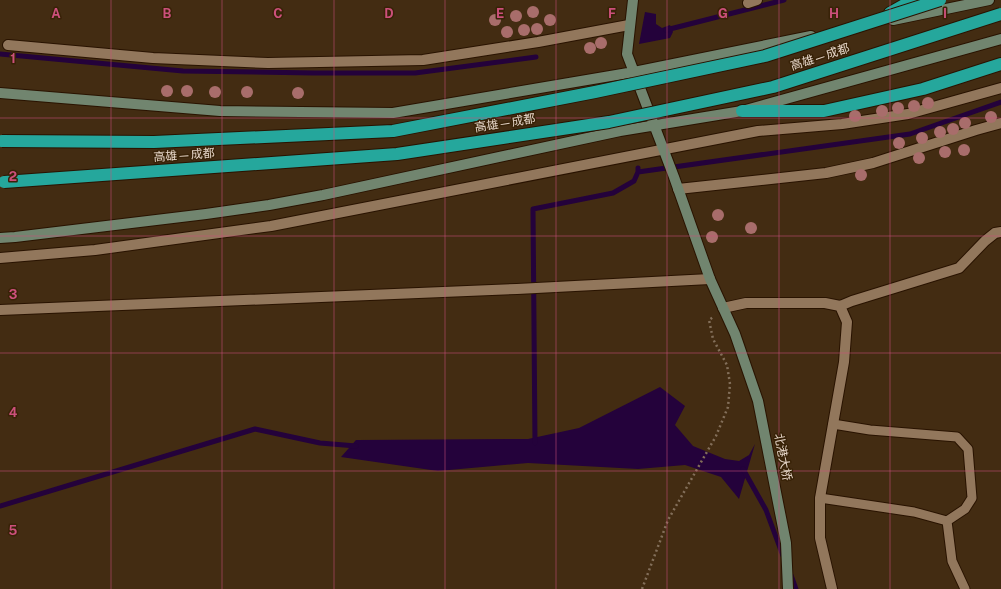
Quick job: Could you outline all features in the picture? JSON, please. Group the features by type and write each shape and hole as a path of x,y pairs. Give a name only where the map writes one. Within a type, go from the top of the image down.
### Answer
{"highway":[{"path":"870,25 913,0"},
{"name":"高雄—成都","path":"1,141 154,142 393,131 595,92 765,56 940,0"},
{"name":"高雄—成都","path":"2,182 397,154 609,122 773,86 1001,14"},
{"path":"742,112 824,111 923,89 1001,64"}],"street":[{"name":"北港大桥","path":"633,0 627,54 674,177 710,279 735,334 758,401 786,543 788,589"},
{"path":"0,93 220,111 393,113 634,72 989,0"},
{"path":"8,45 153,58 268,63 422,60 538,42 630,25"},
{"path":"0,238 15,238 269,205 323,195 613,133 742,112 1001,39"},
{"path":"0,258 95,250 271,226 665,154 758,131 842,124 908,114 1001,88"},
{"path":"678,189 826,173 873,163 1001,123"},
{"path":"723,308 746,303 826,303 840,306 958,268 984,241 995,233 1001,232"},
{"path":"0,310 710,279"},
{"path":"832,589 820,538 820,498 844,362 847,322 840,306"}],"lane":[{"path":"820,498 914,512 947,521 965,509 972,498 968,449 957,437 870,430 833,424"},
{"path":"947,521 952,561 965,589"}],"path":[{"path":"642,589 668,520 716,436 728,407 730,384 727,365 713,339 710,320 723,308"}],"shaded area":[{"path":"645,12 656,14 656,24 662,28 670,25 673,32 670,38 639,44"},
{"path":"660,387 685,406 675,425 693,446 725,459 739,461 749,455 755,444 739,499 721,477 685,465 638,469 528,463 438,471 341,457 356,440 528,439 579,428"}],"waterway":[{"path":"666,30 784,0"},
{"path":"0,54 183,71 314,73 415,73 536,57"},
{"path":"638,172 910,134 1001,102"},
{"path":"535,443 533,209 613,193 634,181 638,168"},
{"path":"0,506 255,429 320,443 356,446"},
{"path":"743,469 766,510 783,556"},
{"path":"791,575 796,589"}]}
